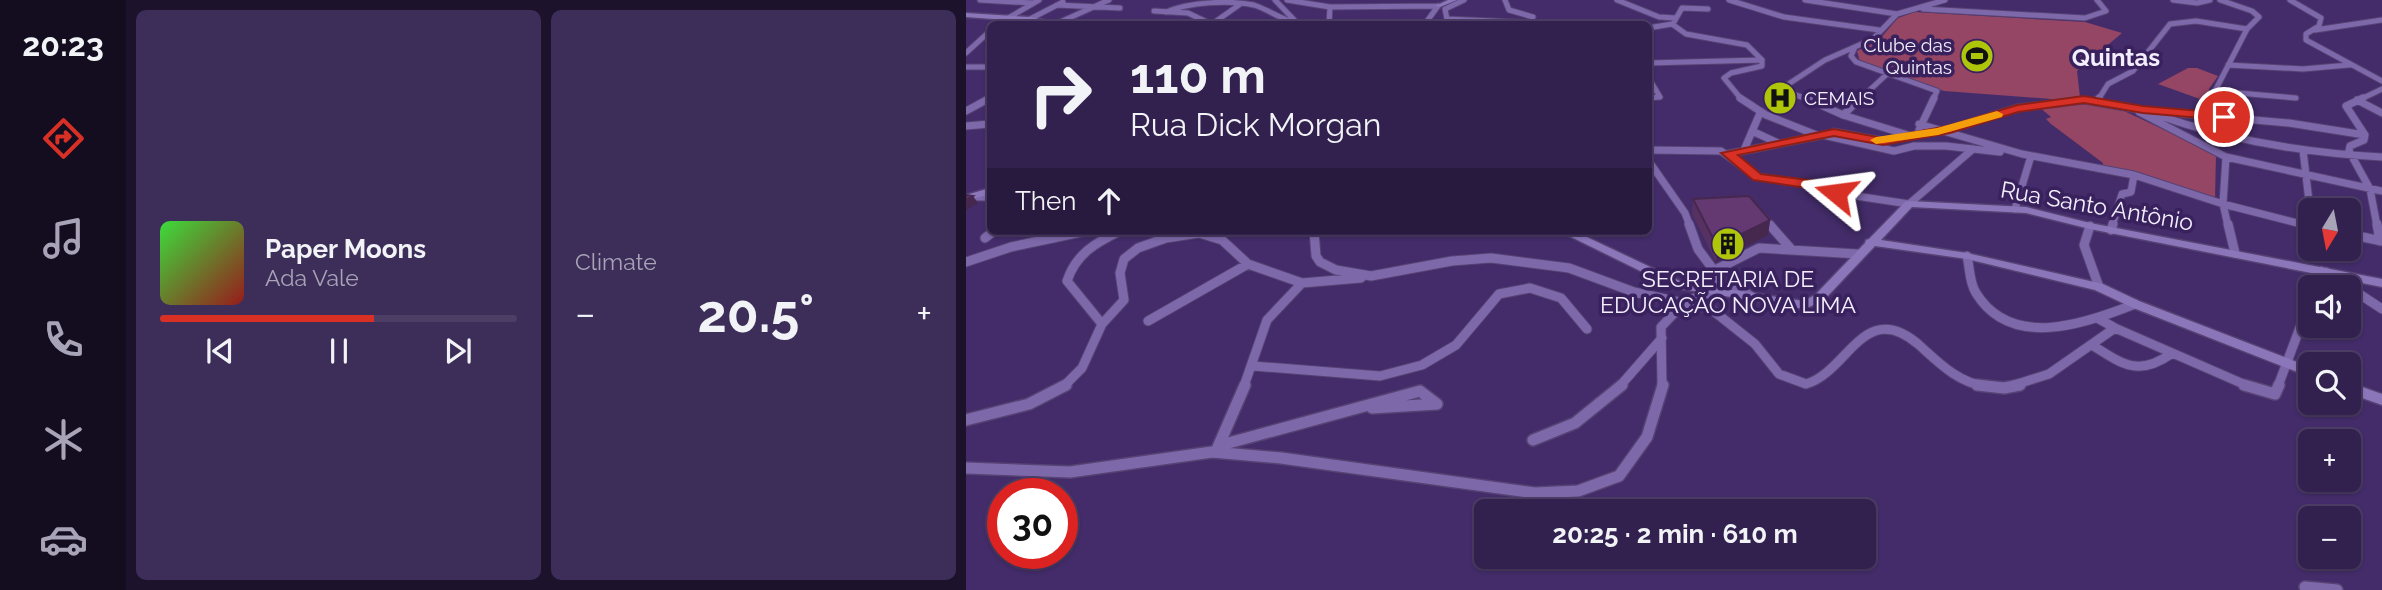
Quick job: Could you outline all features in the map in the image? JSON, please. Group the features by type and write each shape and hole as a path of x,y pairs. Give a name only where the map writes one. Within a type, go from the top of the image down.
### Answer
{"street":[{"path":"980,0 1033,4"},
{"path":"1002,21 1039,0"},
{"path":"1031,18 1066,0"},
{"path":"1064,21 1109,0"},
{"path":"1216,21 1247,0"},
{"path":"1275,0 1296,21"},
{"path":"1287,0 1330,7 1438,6 1451,0"},
{"path":"1330,7 1353,0"},
{"path":"1464,0 1445,9 1447,19 1492,21"},
{"path":"1505,0 1509,10 1517,14 1554,21"},
{"path":"1617,0 1674,21 1686,34 1747,45 1762,60 1762,66 1731,73 1724,78 1733,94 1759,113 1821,136 1894,151 1914,146 2027,155"},
{"path":"1729,0 1747,8 1789,19 1879,30"},
{"path":"1805,0 1897,14 1945,0"},
{"path":"1914,9 2085,18 2106,11 2096,0"},
{"path":"2173,0 2197,3 2210,0"},
{"path":"2220,0 2258,14 2247,29 2215,91 2224,117"},
{"path":"2290,0 2311,11 2322,22 2337,27"},
{"path":"1166,12 1186,4 1241,4 1254,5 1265,13 1290,21"},
{"path":"1057,5 1120,8"},
{"path":"1427,21 1438,6"},
{"path":"1329,21 1330,7"},
{"path":"1652,28 1674,21 1682,8 1708,9"},
{"path":"1154,11 1196,15 1207,21"},
{"path":"1897,14 1873,39 1835,55 1787,85 1783,91 1821,103 1858,121 1916,135"},
{"path":"966,15 1008,16 1044,21"},
{"path":"2382,20 2314,30 2305,34 2306,40 2382,79"},
{"path":"2096,102 2108,84 2133,71 2170,24 2196,21 2247,29"},
{"path":"2314,30 2322,22"},
{"path":"966,53 987,34"},
{"path":"1853,59 1855,47"},
{"path":"1835,55 1853,59 1937,91 1916,135"},
{"path":"1652,64 1762,60"},
{"path":"2228,65 2303,69 2351,64"},
{"path":"1652,69 1658,65"},
{"path":"966,67 987,67"},
{"path":"1843,115 1887,74"},
{"path":"1652,84 1660,97 1652,97"},
{"path":"2365,135 2346,106 2382,89"},
{"path":"2215,91 2296,98"},
{"path":"966,111 987,100"},
{"path":"1834,132 1883,141 1938,132 2017,108 2084,100 2143,110 2224,117 2365,135"},
{"path":"2357,100 2382,113"},
{"path":"2131,108 2226,157 2382,191"},
{"path":"2143,110 2190,125 2303,150 2382,157"},
{"path":"1744,150 1759,113"},
{"path":"1652,150 1728,153 1821,136 1858,121"},
{"path":"966,126 987,124"},
{"path":"1919,124 1938,132 2027,155 2134,175 2223,204 2298,223"},
{"path":"1752,131 1779,144"},
{"path":"1883,141 1894,135 1894,131"},
{"path":"2361,237 2381,241 2370,189 2349,151 2350,146 2364,140 2365,135"},
{"path":"1573,235 1679,285 1709,293 1804,305 1819,298 1858,254 1909,204 1973,149"},
{"path":"2303,150 2309,198"},
{"name":"Rua Santo Antônio","path":"1728,153 1758,177 1817,185 1836,193 1909,204 2014,209 2382,283"},
{"path":"2014,209 2027,155"},
{"path":"2226,157 2223,204 2235,253"},
{"path":"1652,167 1685,213 1698,249 1716,274"},
{"path":"2111,230 2122,194 2131,192 2134,175"},
{"path":"1652,182 1661,182"},
{"path":"1750,204 1791,248"},
{"path":"2090,226 2084,245 2099,287"},
{"path":"1216,449 1535,493 1578,491 1619,476 1647,437 1664,381 1661,327 1686,302 1709,293 1716,274 1778,234"},
{"path":"985,238 989,235"},
{"path":"966,262 1011,247 1067,235"},
{"path":"1102,324 1067,281 1072,261 1094,243 1111,235"},
{"path":"966,420 1036,402 1059,390 1081,368 1102,324 1124,300 1120,272 1124,259 1138,248 1166,237 1182,235"},
{"path":"1206,235 1222,240 1248,264 1302,283 1371,276 1452,261 1491,258 1569,268 1634,292 1712,309 1755,344 1779,374 1806,384 1822,378 1858,336 1873,331 1901,332 1912,338 1955,376 1983,386 2013,388 2036,382 2115,328"},
{"path":"1315,235 1320,262 1336,270 1371,276"},
{"path":"1870,242 1967,256 2099,287 2135,304 2298,367"},
{"path":"1759,248 1858,254"},
{"path":"1967,256 1974,290 1984,306 1999,319 2025,328 2099,319 2135,304"},
{"path":"1148,321 1248,264"},
{"path":"2322,275 2324,272 2382,309"},
{"path":"1216,449 1253,366 1267,320 1302,283"},
{"path":"1730,283 1756,299"},
{"path":"1253,366 1380,376 1422,365 1456,345 1499,294 1530,288 1561,298 1587,328"},
{"path":"2099,319 2261,393 2274,394 2298,334"},
{"path":"1533,440 1576,423 1622,385 1662,338"},
{"path":"2092,345 2134,368 2155,367 2171,354"},
{"path":"966,468 1070,472 1216,449 1350,410 1420,391 1437,404 1350,410"},
{"path":"2361,392 2382,400"},
{"path":"2305,587 2337,590"}],"shaded area":[{"name":"Clube das Quintas","path":"1915,12 2085,22 2122,33 2077,71 2080,97 2064,100 1944,91 1860,62 1857,51 1878,41 1898,18"},
{"path":"2188,68 2197,68 2218,76 2209,89 2211,103 2158,84"},
{"path":"2088,104 2124,111 2216,154 2215,200 2103,168 2103,163 2051,124 2046,119 2051,117 2039,107"}],"building":[{"path":"1749,196 1770,220 1717,246 1693,199"}],"slow traffic":[{"path":"1876,140 1938,132 1997,114"}],"place":[{"name":"Clube das Quintas","path":"1977,56"},
{"name":"CEMAIS","path":"1780,98"},
{"name":"SECRETARIA DE EDUCAÇÃO NOVA LIMA","path":"1728,244"}],"district":[{"name":"Quintas","path":"2116,58"}],"route":[{"path":"1836,193 1817,185 1758,177 1728,153 1834,132 1883,141 1950,129 2017,108 2084,100 2143,110 2224,117"}]}
